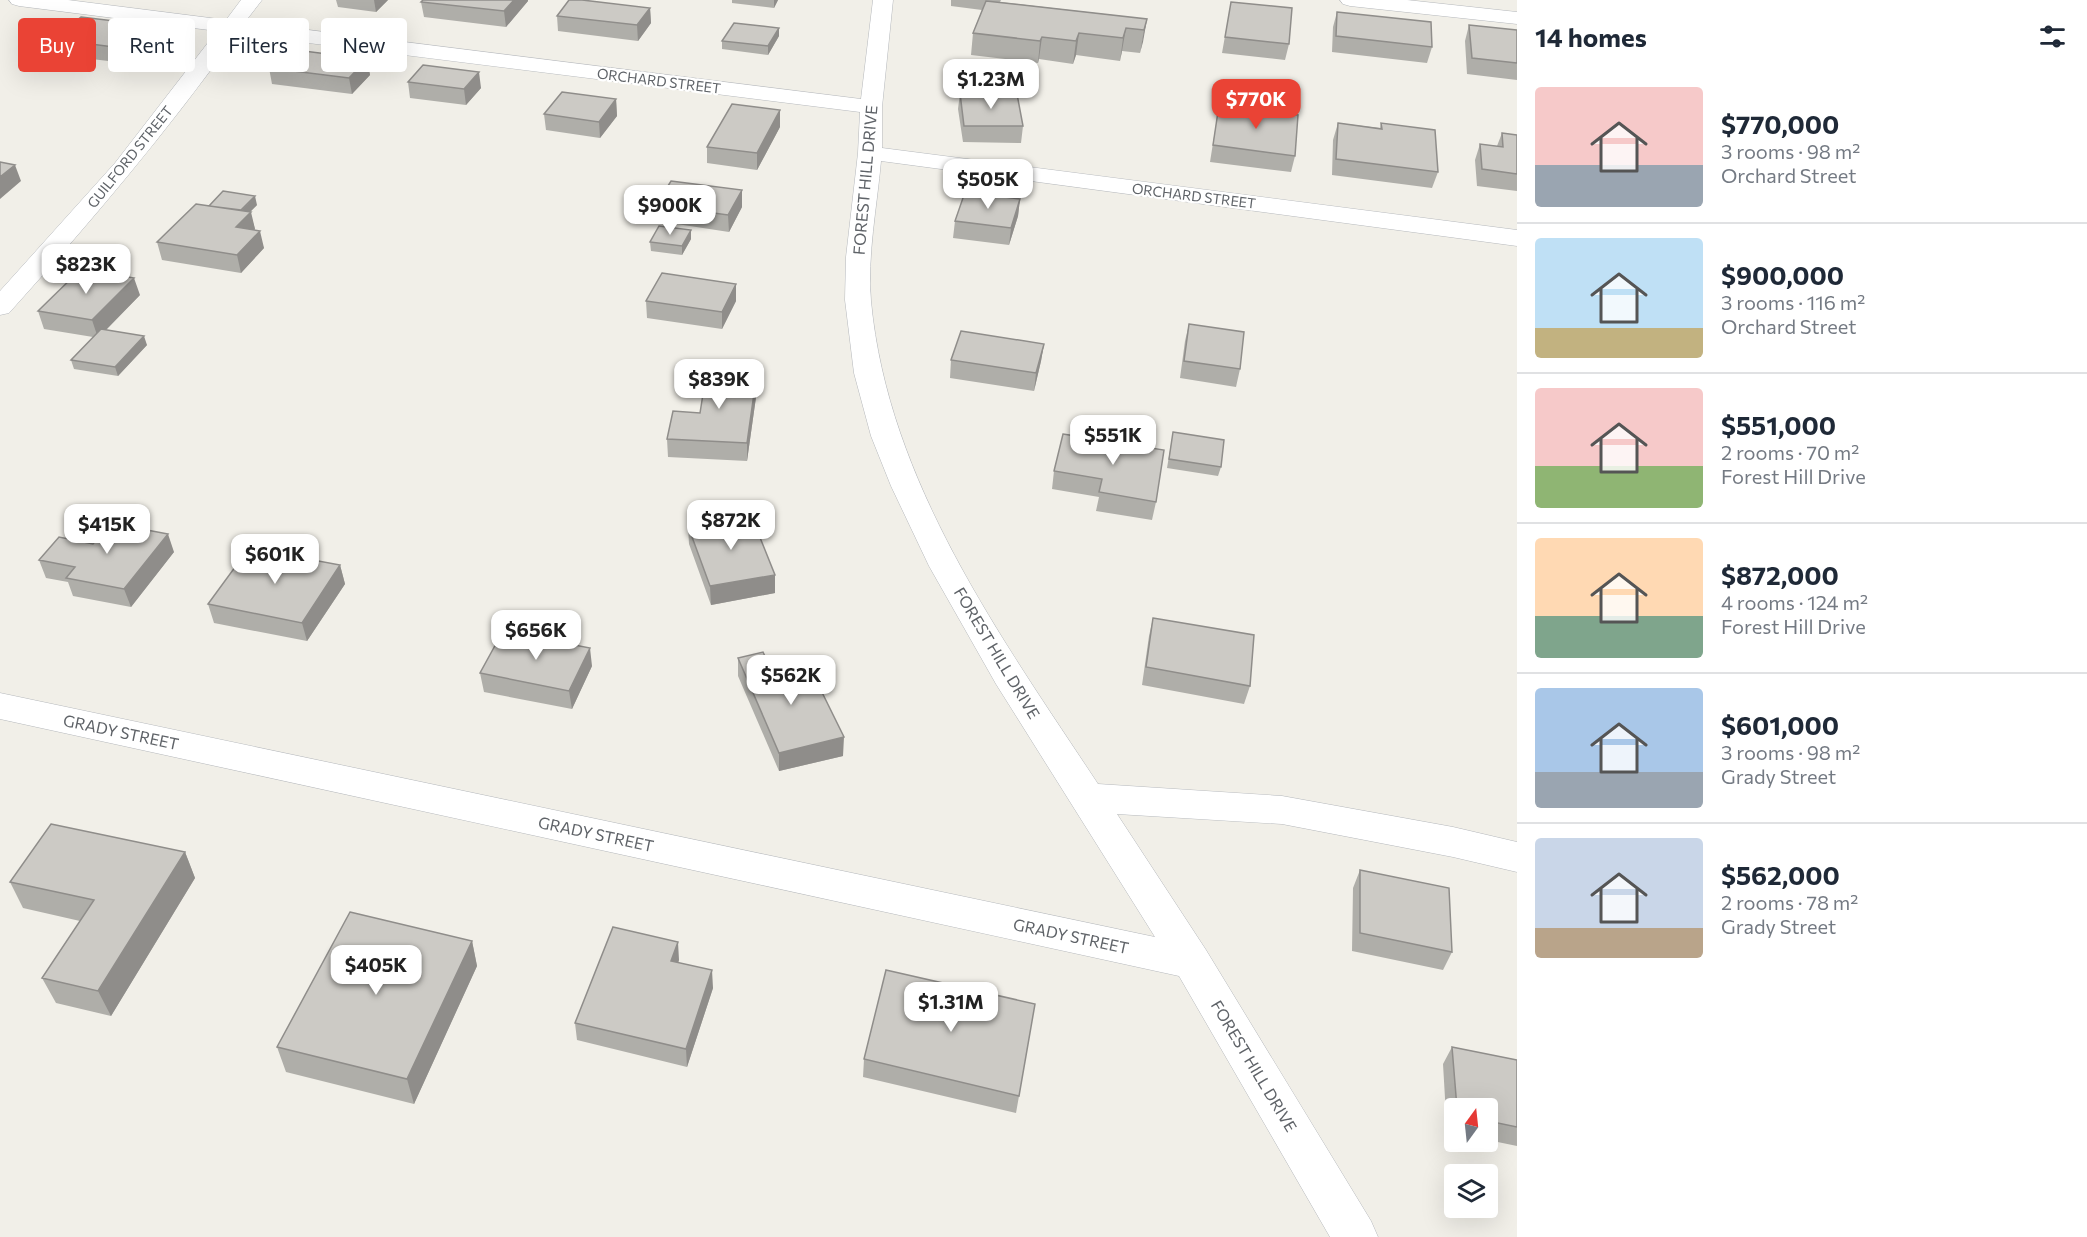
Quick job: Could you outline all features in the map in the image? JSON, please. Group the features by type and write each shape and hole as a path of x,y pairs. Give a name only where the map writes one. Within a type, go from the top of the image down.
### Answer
{"street":[{"name":"ORCHARD STREET","path":"19,0 207,24"},
{"name":"GUILFORD STREET","path":"237,18 252,0"},
{"name":"FOREST HILL DRIVE","path":"883,0 871,107 870,153 859,257 858,300 868,373 886,436 906,486 945,566 1008,675 1192,963 1355,1237"},
{"path":"1350,0 1419,4 1517,18"},
{"name":"ORCHARD STREET","path":"309,37 871,107"},
{"name":"GUILFORD STREET","path":"0,307 81,218 193,80 207,59"},
{"name":"ORCHARD STREET","path":"870,153 1517,238"},
{"name":"GRADY STREET","path":"0,706 1192,963"},
{"path":"1088,798 1282,810 1453,842 1517,857"}],"building":[{"path":"423,0 514,0 504,11 421,2"},
{"path":"569,0 650,8 637,25 557,16"},
{"path":"986,1 1147,19 1144,30 1126,28 1123,38 1079,33 1076,41 1042,37 1040,41 973,33"},
{"path":"1231,2 1292,8 1289,44 1225,37"},
{"path":"1337,12 1431,22 1432,47 1336,36"},
{"path":"96,19 108,20 108,46 96,45"},
{"path":"734,23 779,28 768,46 722,41"},
{"path":"1469,25 1517,30 1517,63 1472,58"},
{"path":"309,52 321,53 321,72 355,72 349,78 301,72 309,72"},
{"path":"423,65 479,72 464,89 408,82"},
{"path":"562,92 616,99 599,122 544,114"},
{"path":"960,93 1017,94 1023,126 964,126"},
{"path":"732,104 780,110 757,153 707,147"},
{"path":"1219,105 1298,115 1295,156 1213,145"},
{"path":"1338,123 1382,129 1381,123 1435,130 1438,172 1336,159"},
{"path":"1502,133 1517,135 1517,174 1482,169 1480,144 1503,147"},
{"path":"0,162 15,165 0,177"},
{"path":"671,181 742,190 728,215 656,205"},
{"path":"223,191 255,196 241,210 209,206"},
{"path":"965,192 1020,199 1011,228 955,221"},
{"path":"196,204 251,212 236,227 260,231 237,255 157,242"},
{"path":"659,226 691,230 682,246 650,242"},
{"path":"81,269 134,278 92,320 38,311"},
{"path":"662,273 736,284 722,312 646,301"},
{"path":"1189,324 1244,332 1240,369 1184,361"},
{"path":"101,329 144,336 115,367 71,360"},
{"path":"961,331 1044,344 1036,373 951,360"},
{"path":"707,369 757,372 747,443 667,439 673,411 700,413"},
{"path":"1173,432 1224,440 1221,467 1169,459"},
{"path":"1063,434 1164,450 1156,502 1099,492 1102,479 1054,471"},
{"path":"751,515 775,575 710,586 688,526"},
{"path":"110,523 168,534 124,589 66,578 75,567 39,560 59,537 93,544"},
{"path":"249,548 340,565 302,623 208,604"},
{"path":"1153,618 1254,635 1250,686 1146,667"},
{"path":"503,631 590,648 569,691 480,673"},
{"path":"763,652 775,678 811,670 844,737 779,753 738,658"},
{"path":"51,824 185,852 98,991 42,978 94,900 10,882"},
{"path":"1360,870 1449,888 1452,952 1360,933"},
{"path":"350,912 472,941 407,1079 277,1047"},
{"path":"613,927 678,942 671,961 712,970 686,1049 575,1023"},
{"path":"886,970 1035,1004 1019,1096 864,1059"},
{"path":"1452,1047 1517,1060 1517,1127 1498,1123 1498,1098 1456,1098"}]}
